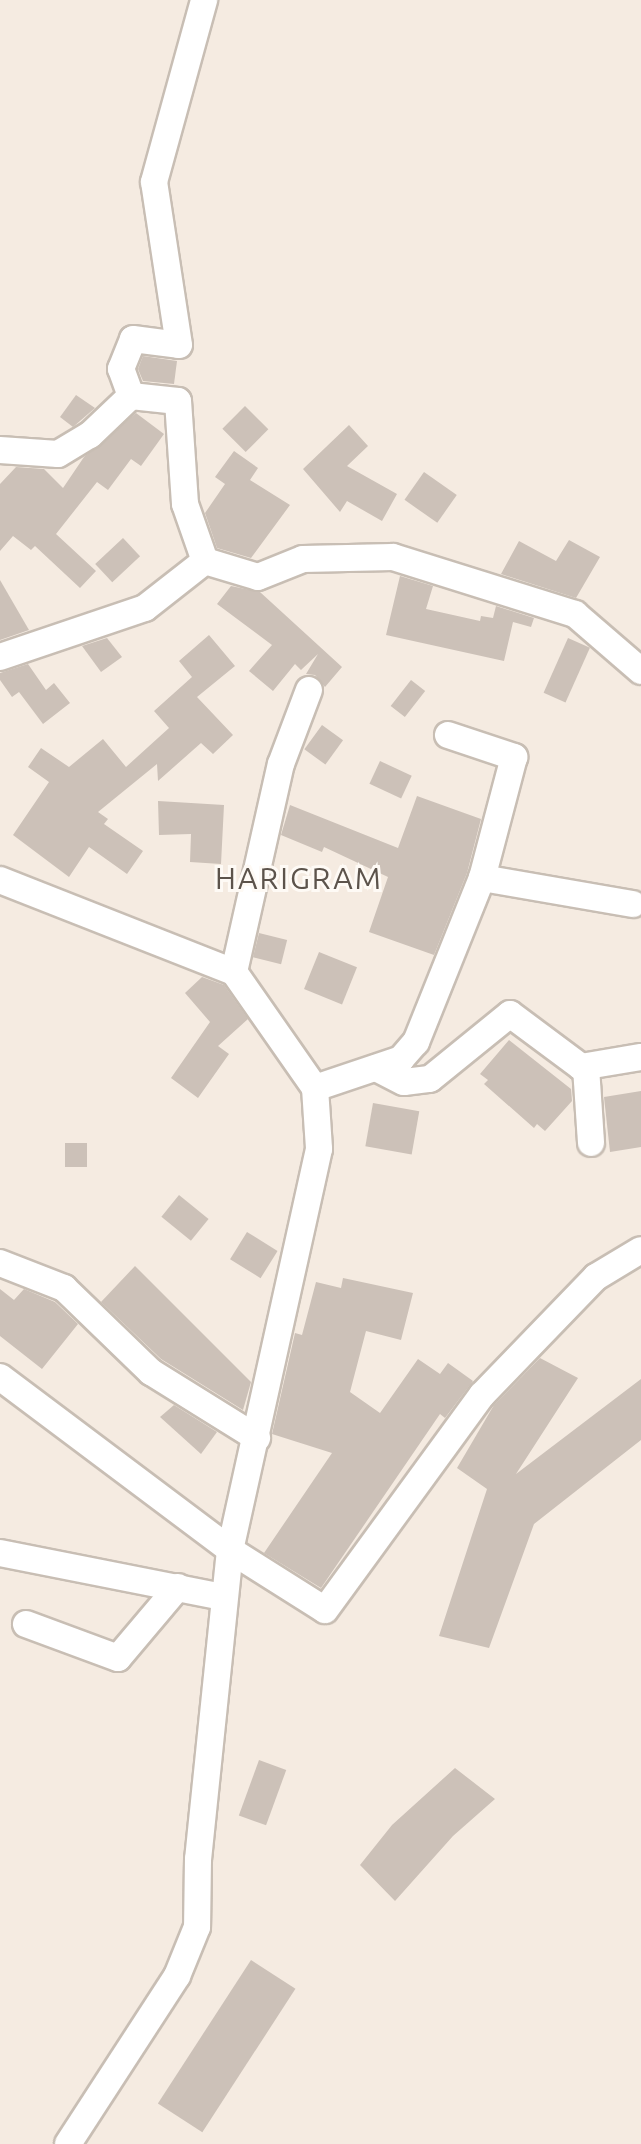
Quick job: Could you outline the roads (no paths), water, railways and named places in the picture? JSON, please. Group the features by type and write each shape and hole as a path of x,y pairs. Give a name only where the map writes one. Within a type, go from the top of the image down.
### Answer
{"street":[{"path":"131,396 121,369 133,339 179,345 154,182 204,0"},
{"path":"0,450 58,454 90,435 131,396 178,401 185,504 205,561"},
{"path":"205,561 258,577 303,559 393,557 575,614 641,671"},
{"path":"0,657 145,608 205,561"},
{"path":"234,972 281,764 309,690"},
{"path":"315,1088 401,1059 423,1031 482,878 514,757 448,735"},
{"path":"482,878 633,904"},
{"path":"0,880 234,972 315,1088 319,1149 230,1550 198,1859 197,1927 177,1976 68,2144"},
{"path":"376,1068 404,1082 434,1077 510,1014 574,1064 586,1067 641,1057"},
{"path":"586,1067 591,1143"},
{"path":"0,1377 230,1550 325,1610 482,1395 596,1277 641,1250"},
{"path":"0,1263 64,1288 151,1372 257,1438"},
{"path":"0,1553 223,1597"},
{"path":"26,1624 118,1658 178,1587"}],"district":[{"name":"HARIGRAM","path":"299,878"}]}
